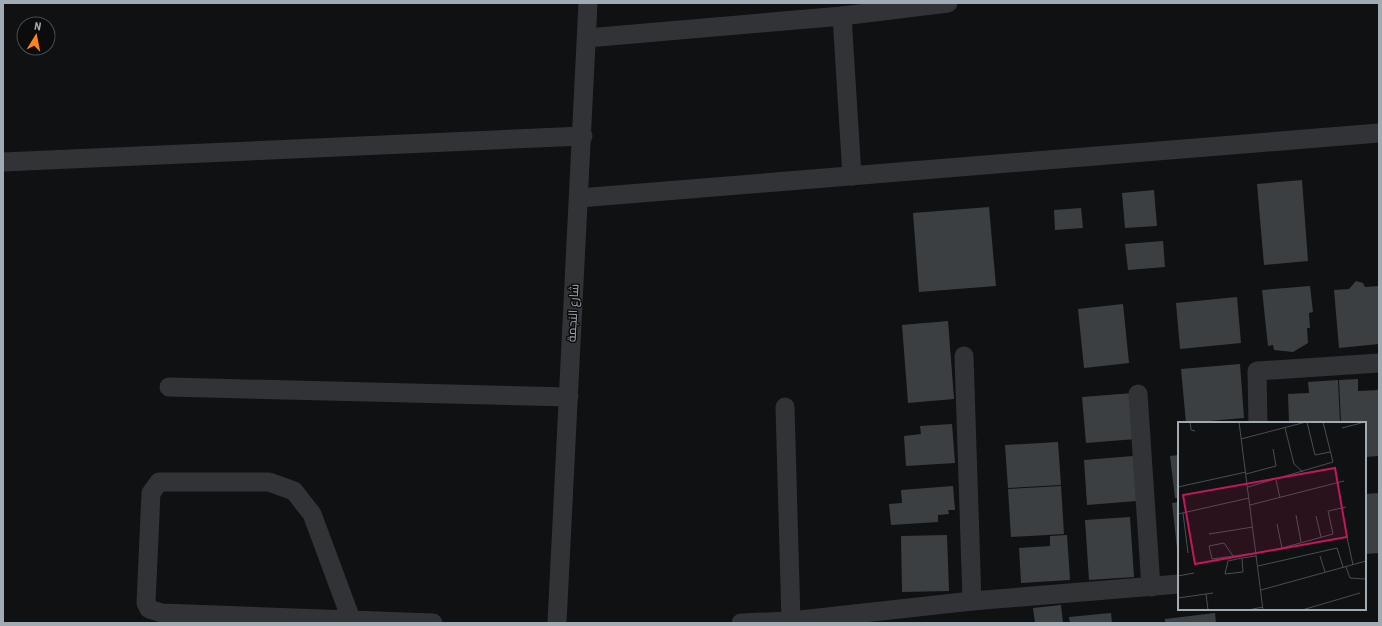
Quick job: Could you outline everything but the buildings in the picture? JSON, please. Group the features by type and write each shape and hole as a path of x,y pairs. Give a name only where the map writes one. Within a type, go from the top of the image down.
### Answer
{"street":[{"name":"شارع النجمة","path":"557,623 580,198 588,3"},
{"path":"587,38 842,16 948,3"},
{"path":"842,16 852,176"},
{"path":"580,198 1379,133"},
{"path":"3,162 583,136"},
{"path":"964,356 972,601"},
{"path":"1258,422 1257,371 1379,362"},
{"path":"169,388 569,397"},
{"path":"1138,394 1151,587"},
{"path":"785,407 791,621"},
{"path":"351,619 312,514 294,491 269,482 159,482 151,493 146,603 149,609 162,613 433,623"},
{"path":"741,623 791,621 972,601 1178,584"}]}
